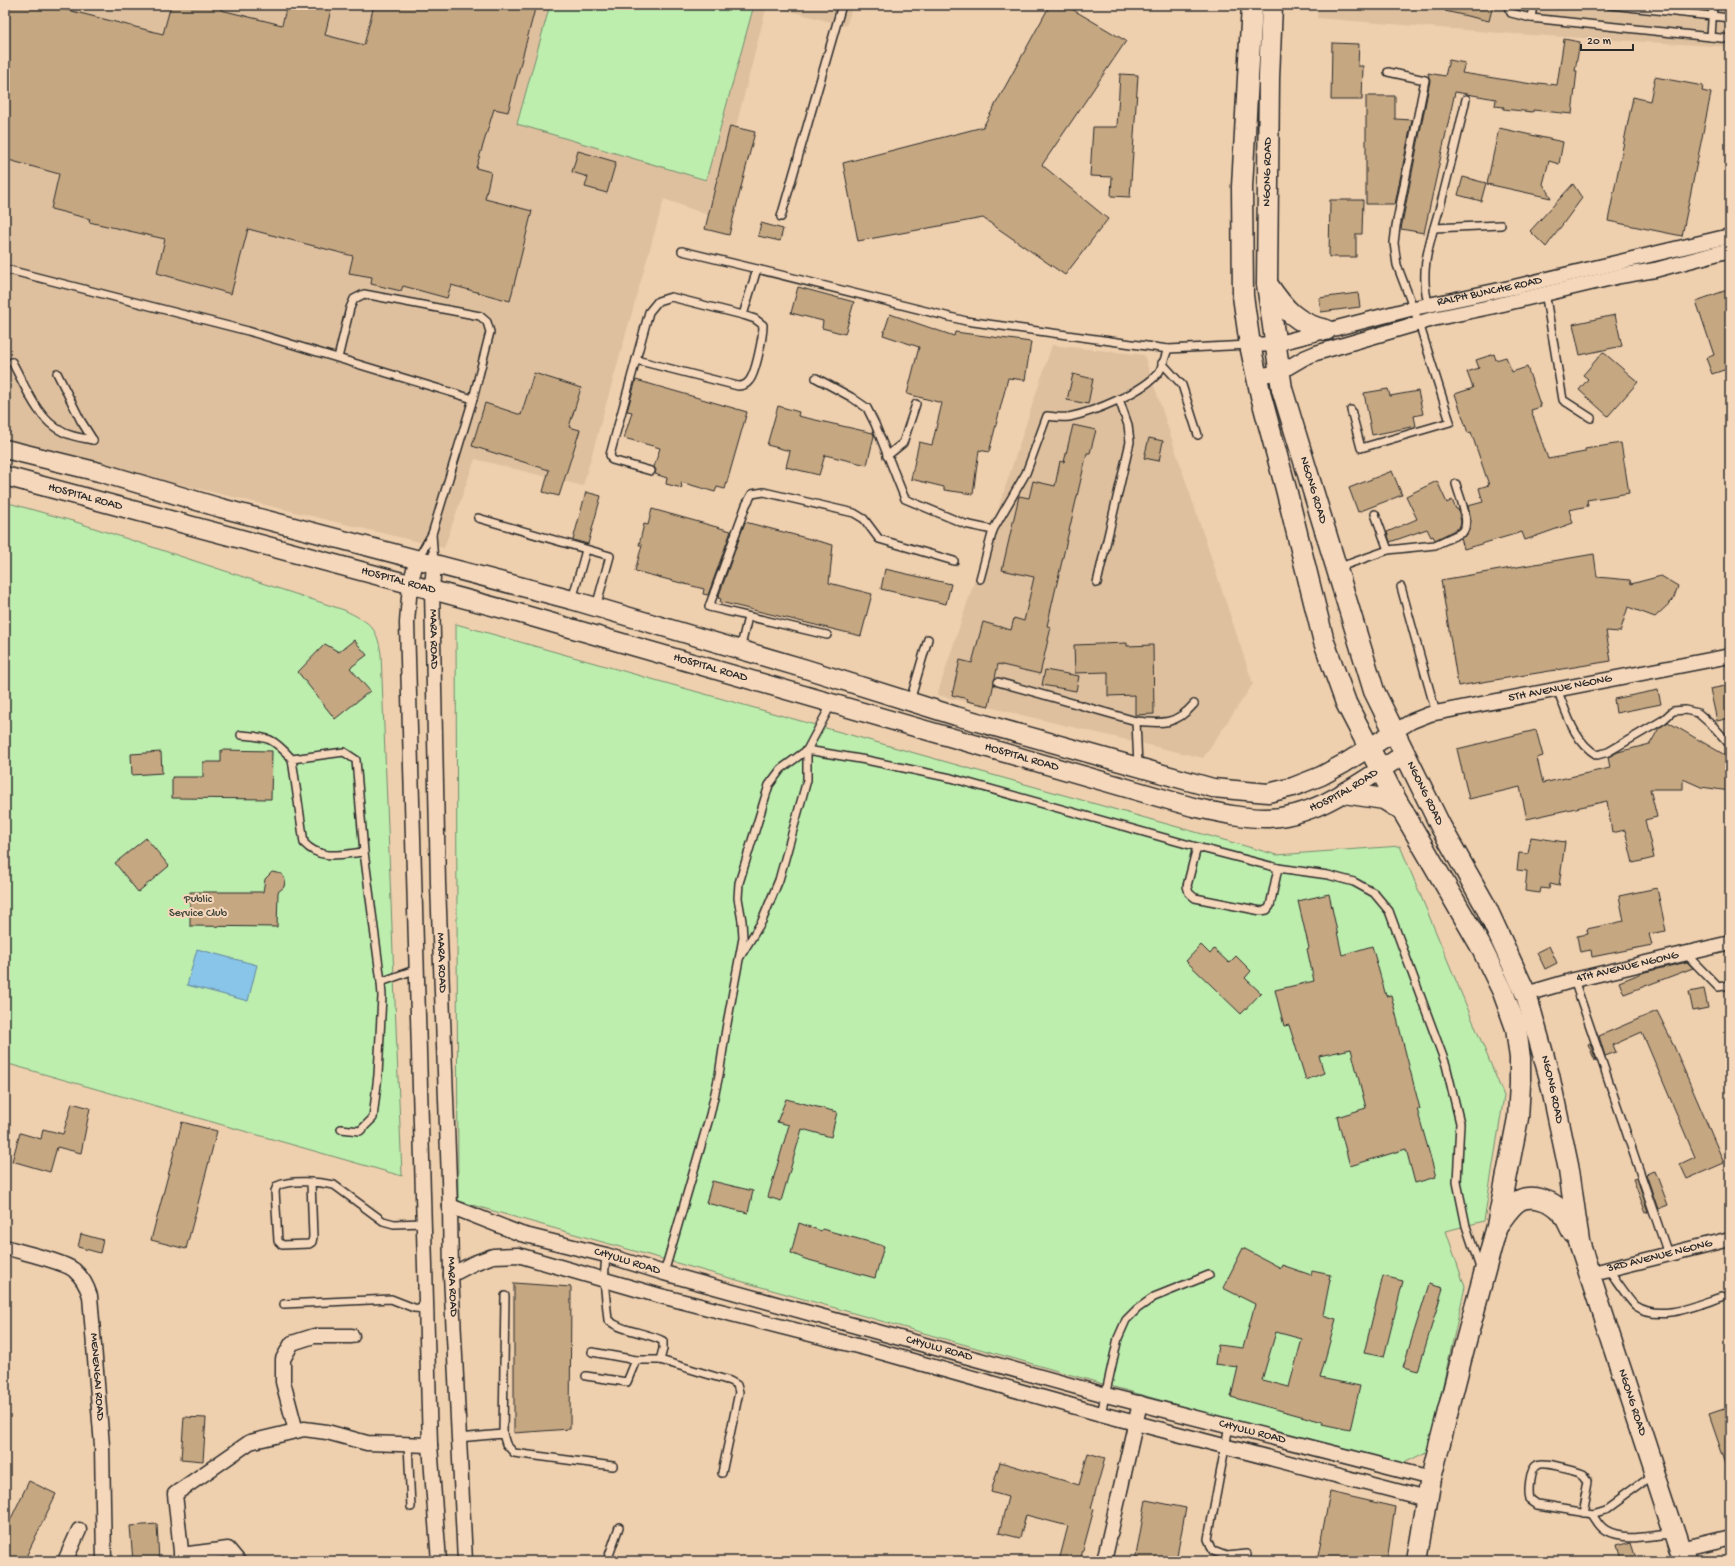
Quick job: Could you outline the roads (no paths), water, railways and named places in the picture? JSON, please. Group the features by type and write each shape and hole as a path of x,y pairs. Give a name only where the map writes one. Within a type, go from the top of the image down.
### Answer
{"main road":[{"name":"NGONG ROAD","path":"1252,5 1242,187 1243,296 1250,345 1261,396 1324,642 1346,703 1403,811 1480,945 1503,992 1516,1028 1520,1058 1518,1118 1497,1226 1431,1478 1416,1561"},
{"name":"NGONG ROAD","path":"1272,5 1269,78 1267,284 1282,389 1374,691 1441,827 1485,905 1526,994 1549,1075 1569,1170 1580,1242 1654,1474 1680,1548"},
{"path":"1267,284 1286,309 1299,321 1312,327 1326,330"},
{"path":"1344,793 1384,799 1403,811"},
{"path":"1497,1226 1510,1208 1520,1200 1537,1198 1552,1204 1562,1212 1580,1242"}],"street":[{"name":"RALPH BUNCHE ROAD","path":"1250,345 1275,344 1414,308 1730,236"},
{"name":"RALPH BUNCHE ROAD","path":"1257,376 1280,372 1316,353 1433,319 1620,276 1655,270 1730,250"},
{"path":"1650,255 1655,270"},
{"name":"HOSPITAL ROAD","path":"5,449 99,472 221,508 572,600 910,701 1213,788 1268,793 1293,787 1321,776 1345,763 1394,732"},
{"name":"HOSPITAL ROAD","path":"5,476 518,613 1193,807 1224,814 1266,818 1304,812 1344,793 1405,754"},
{"name":"MARA ROAD","path":"426,561 410,584 407,623 430,1445 439,1561"},
{"name":"MARA ROAD","path":"426,561 432,590 438,884 450,1206 451,1275 464,1561"},
{"name":"5TH AVENUE NGONG","path":"1394,732 1412,720 1436,713 1730,656"},
{"name":"4TH AVENUE NGONG","path":"1526,994 1574,980 1730,943"},
{"name":"CHYULU ROAD","path":"450,1206 521,1234 606,1255 664,1273 1106,1395 1431,1478"},
{"name":"3RD AVENUE NGONG","path":"1589,1274 1730,1239"},
{"name":"MENENGAI ROAD","path":"5,1247 62,1264 73,1269 80,1276 88,1291 102,1446 104,1561"},
{"name":"CHYULU ROAD","path":"451,1275 474,1263 493,1256 518,1255 665,1297 877,1351 1101,1414 1427,1499"},
{"path":"296,1431 283,1382 283,1359 292,1343 314,1336 352,1336"},
{"path":"1104,1561 1140,1403"},
{"path":"238,1561 228,1549 181,1558 175,1494 250,1442 304,1429 327,1432 367,1443 430,1445"},
{"path":"64,1561 79,1530"},
{"path":"1680,1548 1730,1538"}],"lane":[{"path":"781,216 842,5"},
{"path":"1507,5 1511,14 1531,18 1730,39"},
{"path":"1531,18 1533,5"},
{"path":"1610,5 1730,18"},
{"path":"1711,37 1714,5"},
{"path":"1351,410 1361,448 1450,422 1414,308 1397,265 1394,244 1396,226 1425,80 1388,72"},
{"path":"1433,319 1428,305 1424,280 1424,263 1466,99"},
{"path":"1434,228 1501,225"},
{"path":"682,251 966,320 1168,349 1250,345"},
{"path":"5,269 248,331 473,399"},
{"path":"743,315 757,269"},
{"path":"1542,280 1562,400 1591,418"},
{"path":"338,358 350,308 354,299 364,294 480,316 488,322 490,332 473,399 432,534"},
{"path":"636,360 738,386 745,385 751,379 763,336 763,325 755,318 671,297 658,301 649,312 610,455 612,460 618,463 651,471"},
{"path":"980,579 993,530 1026,473 1047,416 1067,418 1119,399 1146,383 1159,372 1168,349"},
{"path":"12,362 36,405 48,422 62,432 93,440 81,421 57,373"},
{"path":"1162,364 1182,385 1198,435"},
{"path":"816,378 851,397 867,408 875,424 905,499 965,524 993,530"},
{"path":"1097,583 1130,442 1128,425 1119,399"},
{"path":"887,456 903,443 916,404"},
{"path":"1336,569 1388,550 1435,545 1463,532 1466,528 1466,520 1456,484"},
{"path":"827,635 709,608 746,505 752,494 764,492 854,513 864,519 879,539 954,561"},
{"path":"1375,514 1388,550"},
{"path":"478,518 610,556 596,607"},
{"name":"MARA ROAD","path":"426,561 432,534"},
{"name":"MARA ROAD","path":"426,561 432,534"},
{"path":"572,600 586,550"},
{"path":"1401,587 1436,713"},
{"path":"740,650 748,617"},
{"path":"910,701 928,639"},
{"path":"998,682 1136,721 1155,723 1177,720 1186,714 1194,704"},
{"path":"1557,689 1576,736 1588,750 1597,755 1608,752 1663,720 1673,710 1698,712 1730,745"},
{"path":"664,1273 710,1115 719,1075 743,938 738,898 739,883 769,785 781,769 807,750 832,703"},
{"path":"1136,721 1138,767"},
{"path":"241,735 265,736 281,747 292,759 304,843 312,851 326,856 364,852"},
{"path":"807,750 866,760 951,778 1196,847 1278,868 1328,875 1354,882 1374,893 1389,911 1446,1065 1460,1123 1457,1182 1466,1226 1483,1276"},
{"path":"739,958 748,946 762,921 779,880 806,780 807,750"},
{"path":"292,759 344,752 356,760 364,852 382,996 378,1075 373,1118 360,1131 341,1129"},
{"path":"1196,847 1187,886 1188,893 1195,898 1261,911 1267,910 1270,906 1278,868"},
{"path":"1686,954 1718,987 1730,984"},
{"path":"381,982 417,969"},
{"path":"1574,980 1668,1254"},
{"path":"311,1182 312,1242 309,1244 282,1245 278,1241 275,1190 277,1186 282,1183 311,1182 334,1185 383,1221 394,1224 424,1223"},
{"path":"606,1255 604,1280 608,1320 614,1325 653,1336 663,1341 660,1360"},
{"path":"1608,1269 1635,1305 1650,1312 1676,1312 1722,1298"},
{"path":"1101,1414 1118,1338 1126,1320 1137,1309 1154,1297 1209,1275"},
{"path":"505,1296 504,1439 514,1453 613,1466"},
{"path":"284,1304 391,1299 414,1308 426,1309"},
{"path":"592,1352 636,1360 660,1360 730,1381 737,1385 739,1392 722,1473"},
{"path":"586,1376 627,1382 636,1360"},
{"path":"1229,1426 1208,1539 1213,1551 1226,1556 1247,1554"},
{"path":"458,1438 503,1434"},
{"path":"408,1444 411,1507"},
{"path":"1583,1514 1589,1480 1584,1474 1573,1470 1542,1464 1537,1465 1533,1469 1528,1492 1530,1500 1538,1505 1583,1514 1592,1514 1605,1510 1654,1474"},
{"path":"1592,1514 1599,1526 1614,1535 1628,1536 1680,1548"},
{"path":"607,1561 618,1527"}],"water":[{"path":"197,949 257,965 248,1001 187,985"}],"park label":[{"name":"Public Service Club","path":"198,907"}]}
